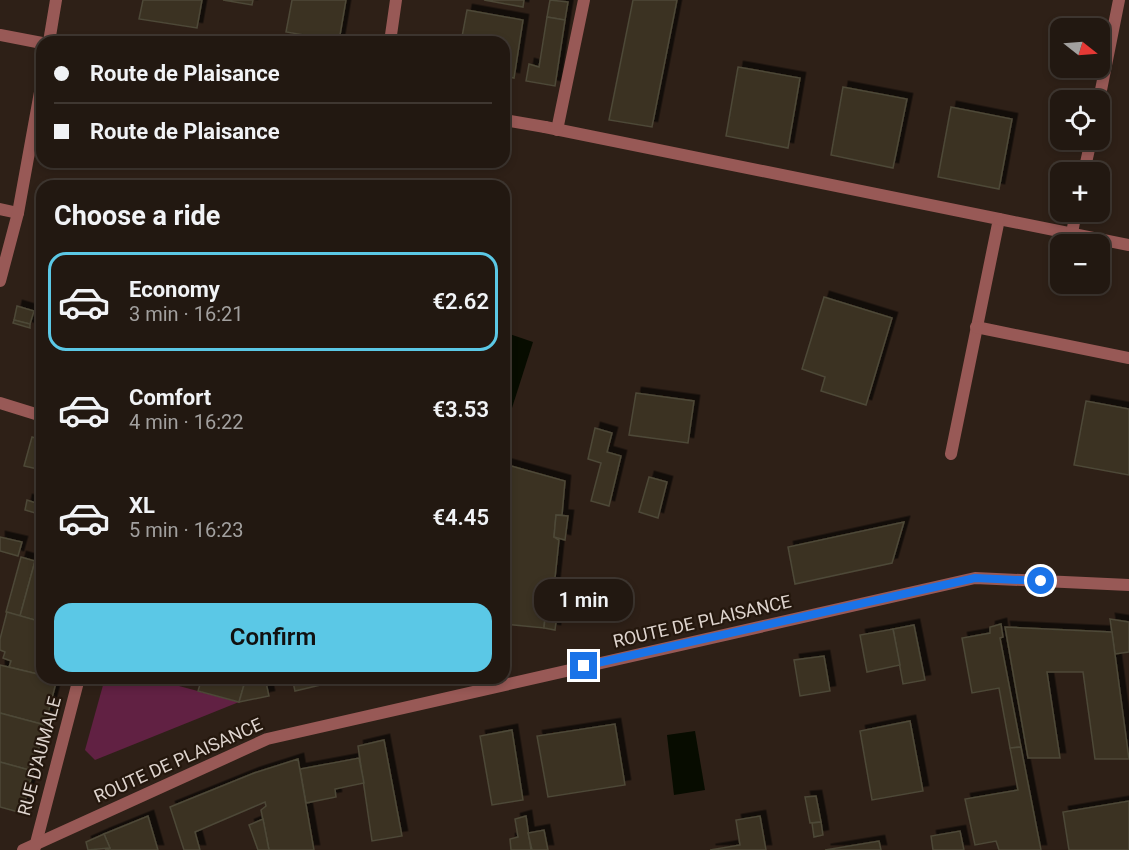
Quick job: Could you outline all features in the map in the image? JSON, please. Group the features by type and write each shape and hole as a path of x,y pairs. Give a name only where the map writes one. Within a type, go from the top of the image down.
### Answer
{"street":[{"path":"50,36 56,0"},
{"path":"391,36 396,0"},
{"path":"551,128 584,0"},
{"path":"1101,90 1119,0"},
{"path":"0,34 36,42"},
{"path":"0,281 18,213 36,114"},
{"path":"510,121 1129,245"},
{"path":"0,209 18,213"},
{"path":"951,454 999,219"},
{"path":"1072,233 1074,222"},
{"path":"976,327 1129,358"},
{"path":"0,403 36,414"},
{"name":"ROUTE DE PLAISANCE","path":"510,684 975,578 1129,585"},
{"name":"RUE D'AUMALE","path":"31,848 77,684"},
{"name":"ROUTE DE PLAISANCE","path":"31,848 267,739 509,684"}],"shaded area":[{"path":"510,334 533,342 510,414"},
{"path":"103,684 172,684 239,702 95,760 85,750"},
{"path":"695,731 705,790 674,795 667,735"}],"building":[{"path":"143,0 202,0 197,28 139,19"},
{"path":"223,0 253,0 252,5"},
{"path":"292,0 346,0 340,36 310,36 286,32"},
{"path":"484,0 524,0 523,7"},
{"path":"550,0 568,2 565,20 547,17"},
{"path":"633,0 677,0 652,127 609,120"},
{"path":"467,10 523,20 514,78 510,77 510,36 462,36"},
{"path":"547,17 565,20 555,86 526,81 529,64 539,67"},
{"path":"738,67 800,78 788,148 726,136"},
{"path":"843,87 907,99 893,168 831,155"},
{"path":"951,107 1012,119 999,189 938,177"},
{"path":"824,297 892,318 866,405 821,391 825,377 802,369"},
{"path":"17,306 34,311 30,324 14,320"},
{"path":"14,320 30,324 30,328 13,323"},
{"path":"636,393 694,401 688,443 629,435"},
{"path":"1086,401 1129,409 1129,475 1074,465"},
{"path":"595,428 612,433 607,452 621,456 609,506 591,501 601,463 588,459"},
{"path":"32,437 36,438 36,469 24,466"},
{"path":"510,466 565,481 562,515 556,515 554,537 559,540 552,606 546,607 544,628 510,625"},
{"path":"649,477 667,482 658,518 639,512"},
{"path":"27,500 36,503 36,513 25,510"},
{"path":"556,515 568,516 565,540 554,537"},
{"path":"904,522 892,563 795,584 788,547"},
{"path":"0,537 22,542 18,556 0,551"},
{"path":"21,557 35,561 20,616 6,612"},
{"path":"35,561 36,561 36,620 20,616"},
{"path":"546,607 558,607 555,630 544,628"},
{"path":"7,612 36,620 36,674 9,667 11,661 3,658 5,652 0,650 0,639"},
{"path":"1110,619 1129,622 1129,652 1115,654"},
{"path":"1001,624 1003,637 1000,638 1021,747 1010,748 999,688 972,693 962,638 990,633 990,627"},
{"path":"914,625 925,680 903,684 893,629"},
{"path":"1005,627 1112,632 1129,759 1095,759 1083,672 1047,672 1060,758 1028,758"},
{"path":"893,629 900,665 867,672 860,635"},
{"path":"824,656 830,691 800,696 794,660"},
{"path":"0,665 36,674 36,684 56,684 45,725 0,713"},
{"path":"200,684 244,684 239,702 198,691"},
{"path":"244,684 266,684 269,696 239,702"},
{"path":"293,684 325,684 295,691"},
{"path":"0,713 45,725 33,771 0,762"},
{"path":"910,721 923,791 872,800 860,731"},
{"path":"615,724 625,785 548,797 537,736"},
{"path":"512,730 523,800 492,805 480,736"},
{"path":"384,740 402,836 372,841 358,746"},
{"path":"1021,747 1041,850 999,850 996,841 975,845 965,799 1018,790 1010,748"},
{"path":"359,758 364,783 335,789 336,797 306,803 300,769"},
{"path":"298,759 314,850 269,850 261,810 266,806 265,802 195,832 200,850 184,850 170,807 254,773"},
{"path":"0,762 33,771 22,813 0,807"},
{"path":"816,796 821,822 810,823 805,797"},
{"path":"1129,801 1129,850 1069,850 1063,812"},
{"path":"148,816 158,850 105,850 110,848 104,834"},
{"path":"526,816 531,850 511,850 510,839 518,837 515,819"},
{"path":"760,816 766,850 710,850 740,845 736,820"},
{"path":"263,819 269,850 258,850 249,825"},
{"path":"821,822 823,835 814,837 812,823"},
{"path":"544,830 548,850 532,850 528,833"},
{"path":"960,831 964,850 933,850 931,836"},
{"path":"104,834 110,848 88,850 86,842"},
{"path":"879,841 881,850 825,850"}],"route":[{"path":"584,666 975,578 1041,581"}]}
